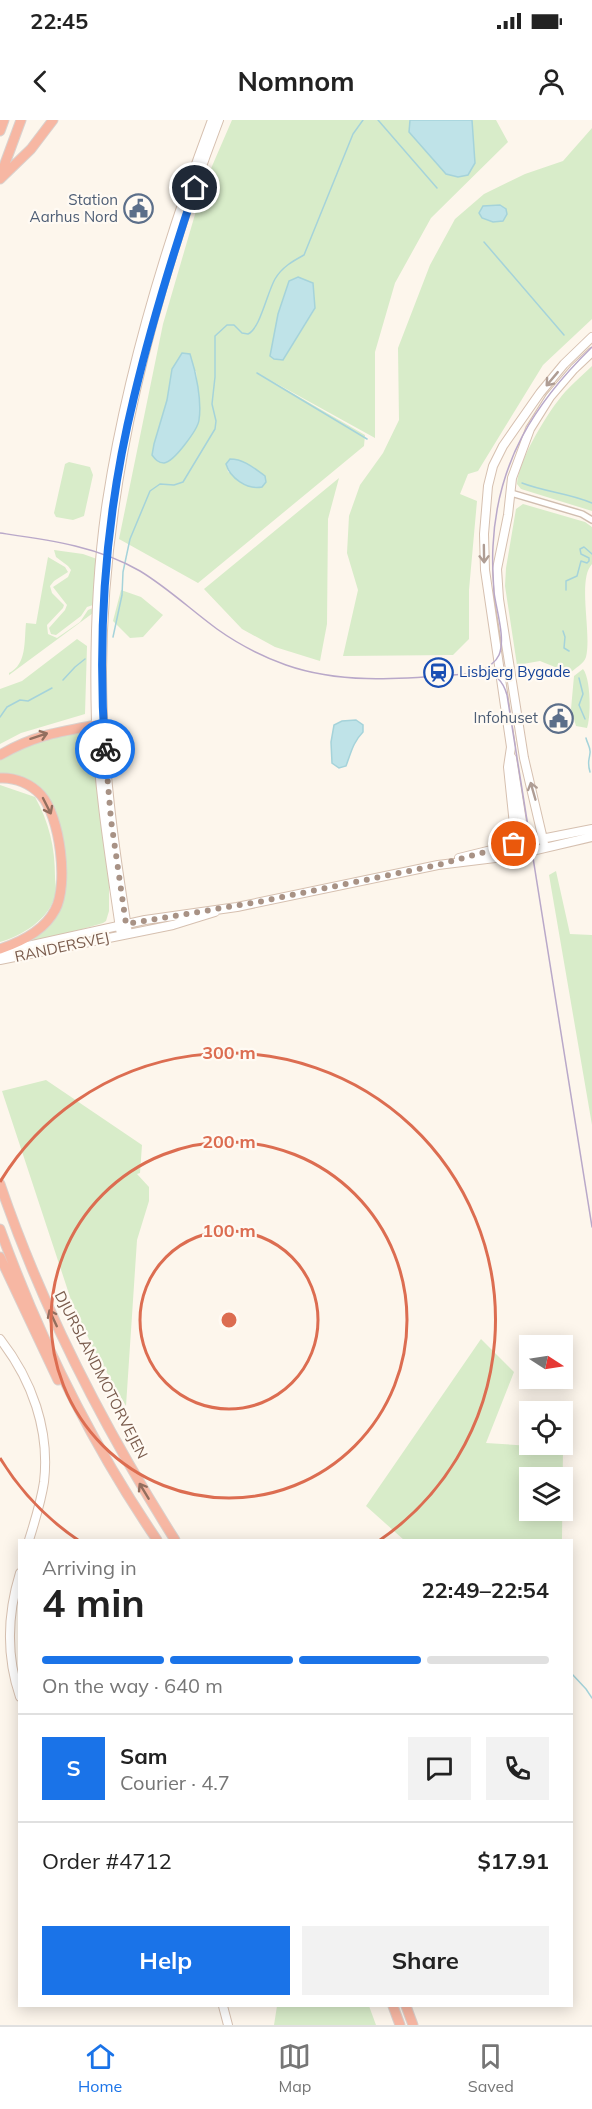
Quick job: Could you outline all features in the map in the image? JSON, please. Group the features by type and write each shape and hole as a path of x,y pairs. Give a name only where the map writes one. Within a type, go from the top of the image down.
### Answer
{"highway":[{"path":"0,131 4,120"},
{"path":"0,178 21,120"},
{"path":"0,178 31,149 53,120"},
{"path":"0,755 46,734 100,725"},
{"path":"0,778 17,780 29,785 42,795 56,828 63,878 60,901 47,921 20,942 0,951"},
{"name":"DJURSLANDMOTORVEJEN","path":"0,1184 42,1294 75,1365 113,1437 174,1539"},
{"name":"DJURSLANDMOTORVEJEN","path":"0,1230 25,1294 61,1371 100,1445 156,1539"},
{"path":"0,1257 46,1357 81,1423 143,1519"},
{"path":"393,2007 400,2025"},
{"path":"406,2007 413,2025"}],"street":[{"path":"124,934 105,822 96,645 100,563 117,444 146,325 174,230 212,120"},
{"path":"100,725 106,564 126,432 152,327 182,228 219,120"},
{"path":"526,853 521,843 508,767 511,747 484,560 488,486 493,466 503,446 540,393 564,364 592,337"},
{"path":"545,848 524,758 498,589 497,569 512,478 519,454 539,412 562,382 592,352"},
{"path":"511,493 582,514 592,520"},
{"name":"RANDERSVEJ","path":"0,951 123,925 228,908 438,865 521,843 592,829"},
{"name":"RANDERSVEJ","path":"438,865 526,853 592,837"},
{"name":"RANDERSVEJ","path":"0,960 172,925 228,908"},
{"path":"0,1340 14,1357 33,1395 43,1437 44,1481 29,1539"},
{"path":"18,1581 10,1613 9,1637 10,1661 18,1690"},
{"path":"223,2007 228,2025"}],"green space":[{"path":"232,120 410,120 409,123 475,163 472,120 496,120 508,142 431,218 395,283 375,352 375,438 270,380 365,435 364,446 198,583 119,539 163,324 203,187","holes":["289,281 315,309 283,360 274,359 270,356 278,314","172,369 196,371 200,416 198,424 152,455 167,400","230,459 253,467 265,476 266,482 228,472 226,464"]},
{"path":"592,128 592,319 543,365 478,471 468,474 460,494 477,501 469,590 469,639 453,655 343,656 358,590 347,553 349,516 360,485 383,453 399,420 398,348 430,265 455,219 484,194 525,174 563,161"},
{"path":"592,366 592,511 521,489 517,484 528,449 543,423 565,392"},
{"path":"69,462 90,467 93,475 84,516 73,520 56,517 54,513 65,464"},
{"path":"339,478 328,519 327,624 320,661 275,647 242,629 204,589"},
{"path":"523,504 585,522 592,527 592,564 588,572 585,594 586,657 570,673 540,661 517,665 505,586 516,509"},
{"path":"54,550 83,554 97,559 93,605 87,607 81,616 56,635 51,634 49,628 67,605 53,587 68,577 71,570 56,557"},
{"path":"48,557 65,567 68,572 50,586 52,593 64,605 47,625 48,634 57,638 80,622 88,610 93,608 93,613 9,675 22,658 26,623 36,624"},
{"path":"121,590 141,597 163,615 143,637 130,638 113,621"},
{"path":"77,639 87,646 85,714 21,733 0,744 0,689 22,681"},
{"path":"583,669 588,681 590,698 587,728 576,726 571,709 574,676"},
{"path":"86,731 91,733 93,739 109,878 109,911 103,923 22,947 50,926 64,898 65,883 56,815 52,804 46,797 0,776 0,759 42,741"},
{"path":"0,785 35,797 50,835 56,889 52,904 41,919 17,936 0,942"},
{"path":"556,871 570,934 592,935 592,1125 549,875"},
{"path":"46,1080 142,1145 140,1173 137,1174 149,1187 149,1201 137,1240 126,1406 94,1350 71,1300 2,1091"},
{"path":"481,1339 514,1372 486,1443 519,1445 519,1455 563,1455 563,1467 519,1467 519,1521 562,1521 562,1539 403,1539 366,1506"},
{"path":"277,2007 369,2007 376,2025 274,2025"}],"water":[{"path":"410,120 472,120 475,163 468,175 458,177 446,174 409,132"},
{"path":"500,205 506,209 507,214 503,221 493,222 482,218 479,213 483,206"},
{"path":"298,277 313,283 315,308 283,360 274,359 270,356 278,314 289,281"},
{"path":"182,353 190,354 194,369 199,396 199,420 195,430 174,457 162,463 152,455 154,444 167,400 172,369"},
{"path":"230,459 253,467 265,476 266,482 262,487 251,487 240,482 228,469 226,464"},
{"path":"356,720 363,725 363,732 346,766 339,768 332,763 331,742 334,725 342,721"}],"waterway":[{"path":"113,637 130,539 150,491 160,484 174,485 183,482 215,429 216,421 212,404 215,377 215,336 227,325 234,325 242,333 248,334 252,331 278,275 288,265 304,255 353,134 363,120"},
{"path":"378,120 437,188"},
{"path":"484,242 564,335"},
{"path":"257,373 367,439"},
{"path":"522,483 592,503"},
{"path":"566,590 566,581 577,576 581,561 587,563 589,561 589,558 581,554 580,549 584,547 592,554"},
{"path":"563,631 564,648 569,651"},
{"path":"63,680 85,659"},
{"path":"579,678 583,694 579,705 585,719"},
{"path":"0,717 7,707 20,700 28,701 52,688"},
{"path":"586,738 590,749 588,764 590,772"},
{"path":"573,1675 592,1698"}],"tram line":[{"path":"478,671 493,663 501,648 501,633 494,592 493,546 502,487 511,461 536,413 571,368 592,347"},
{"path":"0,533 72,545 124,562 160,585 233,640 286,665 334,676 382,679 481,673 491,674 501,682 507,695 592,1227"}],"way so far":[{"path":"105,749 106,779 126,924 228,908 438,865 514,844"}],"place":[{"name":"Station Aarhus Nord","path":"139,209"},
{"name":"Lisbjerg Bygade","path":"438,672"},
{"name":"Infohuset","path":"559,718"}],"route":[{"path":"105,749 102,672 104,607 106,564 114,502 133,399 152,327 195,188"}]}
